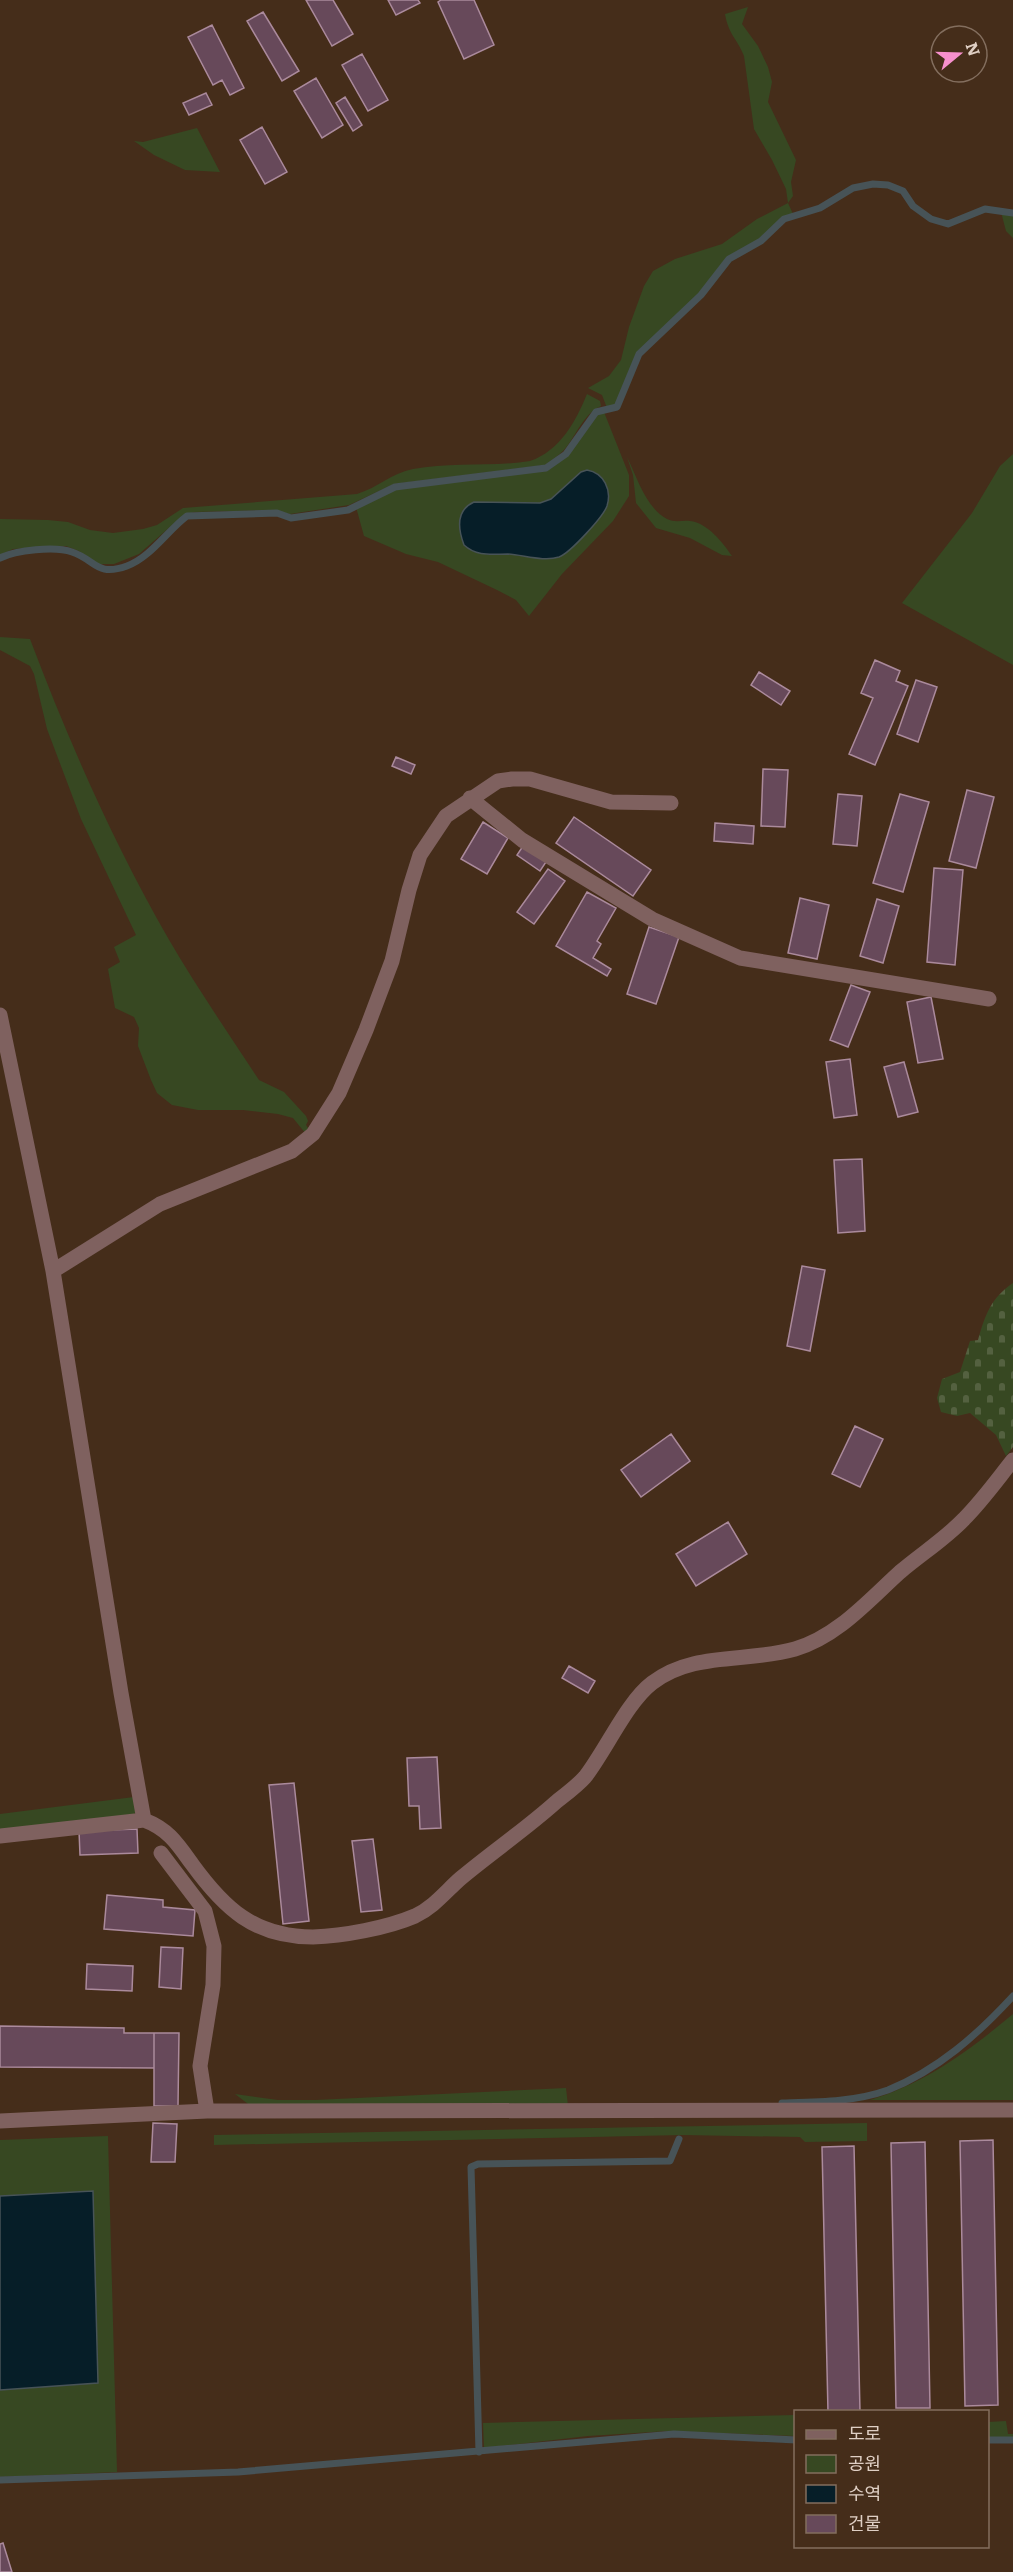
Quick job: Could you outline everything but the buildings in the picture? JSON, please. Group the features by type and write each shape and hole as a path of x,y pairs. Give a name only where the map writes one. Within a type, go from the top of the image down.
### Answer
{"street":[{"path":"53,1271 160,1204 292,1151 314,1134 339,1093 366,1030 392,961 420,855 446,816 498,781 530,779 611,801 671,803"},
{"path":"470,798 522,840 652,919 740,958 989,999"},
{"path":"0,1015 53,1271 119,1681 144,1820"},
{"path":"0,1836 144,1820 161,1826 213,1892 232,1911 270,1932 315,1937 393,1923 417,1915 436,1902 460,1879 584,1779 635,1702 650,1684 670,1671 696,1661 770,1654 796,1649 823,1637 850,1617 963,1520 1013,1460"},
{"path":"161,1853 205,1911 214,1946 213,1985 200,2066 207,2111"},
{"path":"0,2121 207,2111 1013,2110"}],"green space":[{"path":"748,7 742,24 758,46 768,67 772,82 768,102 796,160 791,182 793,196 788,203 786,189 754,129 744,56 725,14"},
{"path":"197,128 220,172 185,170 154,155 134,141 143,142"},
{"path":"788,203 793,214 783,218 760,240 728,258 700,295 638,353 616,406 607,408 602,395 588,388 609,376 621,360 629,327 644,286 653,271 675,259 722,244 757,219"},
{"path":"1001,212 1013,215 1013,238 1006,231"},
{"path":"587,394 600,401 601,406 589,414 564,450 545,465 394,484 349,505 290,514 274,510 194,512 179,519 139,554 114,564 95,564 79,551 66,546 13,549 0,555 0,519 68,522 90,530 113,533 157,525 183,508 357,494 413,469 530,461 550,450 566,434"},
{"path":"604,412 629,475 629,496 613,521 562,574 529,616 516,600 497,590 438,562 406,554 364,536 356,507 395,489 547,470 567,455 596,413","holes":["587,470 607,506 581,540 555,556 540,558 485,554 464,545 460,516 474,502 540,503 551,499 581,472"]},
{"path":"1013,454 1013,665 902,603 972,513 1000,466"},
{"path":"627,457 648,500 660,514 670,520 690,521 703,525 720,540 732,556 722,555 690,538 656,528 636,503 633,475"},
{"path":"0,637 30,639 93,791 168,938 259,1080 284,1092 306,1116 308,1121 306,1125 310,1131 306,1134 293,1118 243,1110 198,1110 172,1105 157,1093 138,1046 139,1028 134,1017 115,1008 108,969 120,962 114,947 136,935 81,819 47,729 34,674 30,666 0,650"},
{"path":"1013,1283 1013,1447 1006,1456 996,1435 970,1413 957,1416 941,1412 937,1398 942,1379 960,1372 970,1341 978,1340 983,1323 994,1301"},
{"path":"134,1797 136,1811 133,1816 0,1831 0,1814"},
{"path":"1013,2014 1013,2100 870,2100 928,2075 980,2040"},
{"path":"566,2088 568,2106 252,2107 235,2094 278,2100 315,2100"},
{"path":"867,2123 867,2141 805,2142 800,2137 683,2135 214,2145 214,2135"},
{"path":"108,2136 117,2472 0,2477 0,2390 98,2382 93,2191 0,2196 0,2140"},
{"path":"794,2415 794,2436 668,2431 588,2436 484,2448 483,2423"},
{"path":"1006,2421 1008,2434 1013,2434 1013,2438 989,2438 989,2422"}],"water":[{"path":"587,470 598,475 605,483 608,494 607,506 593,526 564,554 547,559 508,554 485,554 464,545 460,533 460,520 468,505 474,502 540,503 551,499 581,472"},
{"path":"93,2191 98,2383 0,2390 0,2196"}],"waterway":[{"path":"0,558 25,551 56,549 80,555 102,569 117,569 136,562 144,556 187,516 277,513 291,518 348,510 395,487 546,468 566,454 596,412 617,407 639,354 701,295 729,259 761,241 784,219 820,208 853,188 873,184 888,185 903,191 913,206 931,219 948,224 985,209 1013,213"},
{"path":"782,2103 835,2101 862,2097 906,2082 940,2062 971,2038 1013,1996"},
{"path":"479,2452 471,2167 478,2164 670,2161 679,2139"},
{"path":"0,2480 238,2472 674,2434 794,2440"},
{"path":"989,2440 1013,2440"}]}
